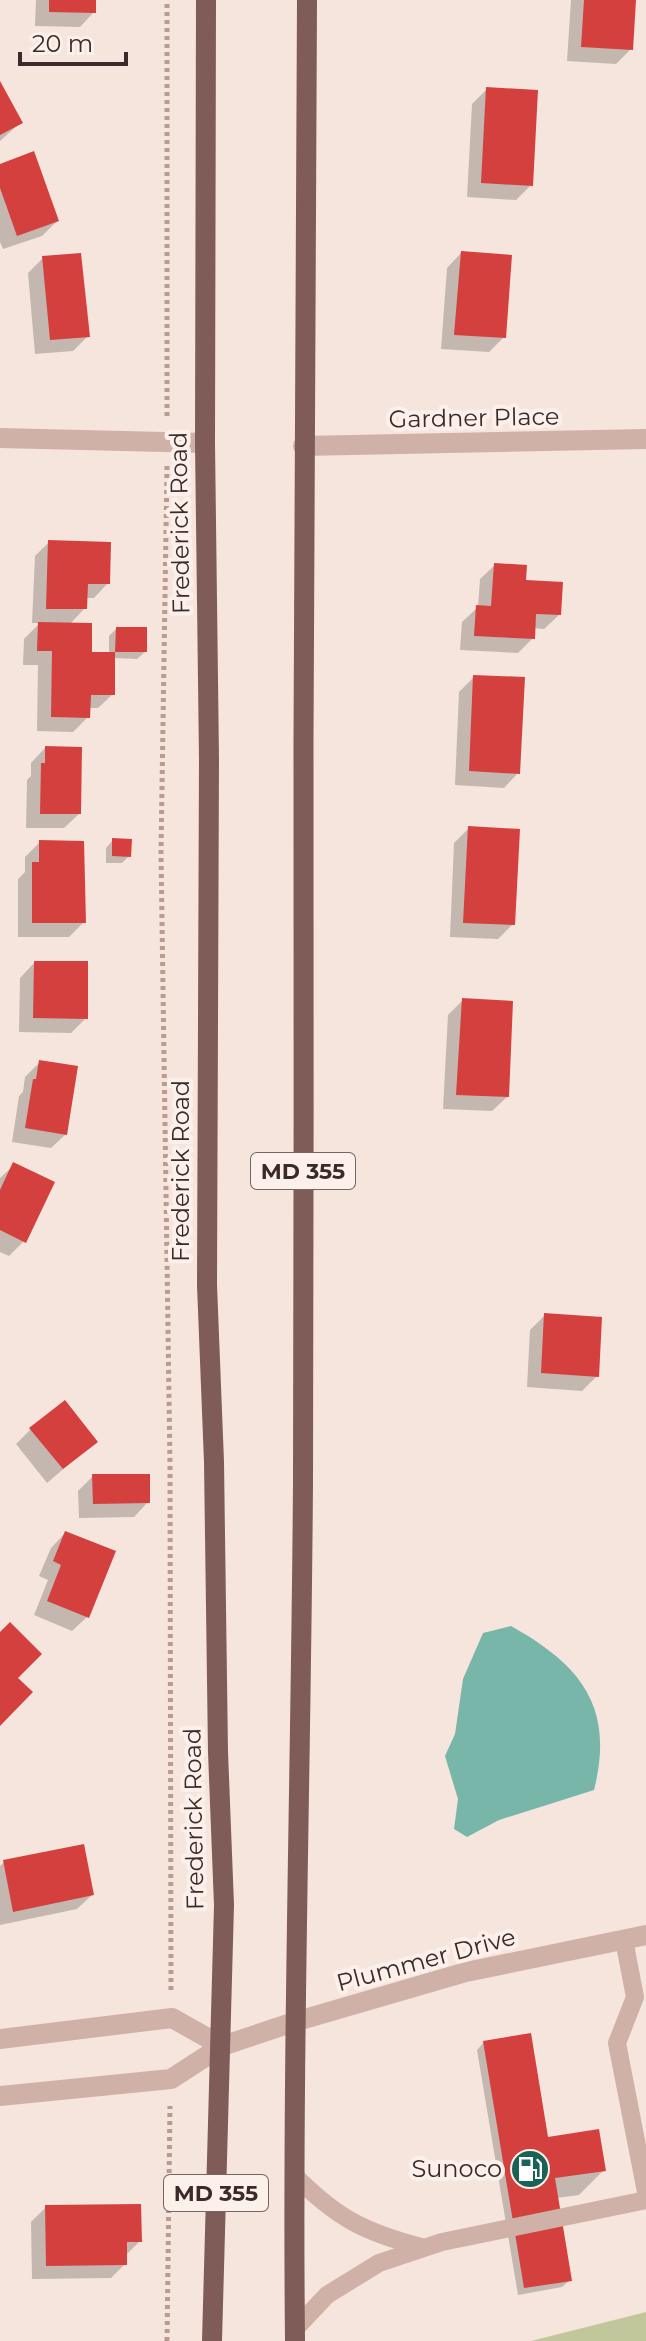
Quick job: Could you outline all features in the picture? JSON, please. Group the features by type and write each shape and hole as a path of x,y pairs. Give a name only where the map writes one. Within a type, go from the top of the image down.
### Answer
{"main road":[{"name":"Frederick Road","path":"206,0 205,443 209,759 207,1285 224,1905 212,2341"},
{"name":"MD 355","path":"295,2335 294,2022 303,1483 303,446 307,0"}],"street":[{"path":"0,438 205,443"},
{"name":"Gardner Place","path":"303,446 646,439"},
{"name":"Plummer Drive","path":"0,2096 171,2079 222,2046 294,2022 466,1972 646,1935"},
{"path":"0,2039 172,2018 222,2046"}],"lane":[{"path":"624,1940 635,1997 617,2043 646,2192"},
{"path":"295,2176 320,2201 349,2222 383,2237 421,2247"},
{"path":"295,2335 327,2295 379,2263 421,2247 646,2200"}],"path":[{"path":"167,0 167,443 161,852 170,1464 172,2018"},
{"path":"167,2341 171,2079"}],"green space":[{"path":"646,2312 646,2341 531,2341"}],"water":[{"path":"511,1626 556,1656 574,1673 587,1692 600,1735 594,1790 499,1820 467,1837 454,1829 458,1799 445,1756 455,1734 463,1679 483,1633"}],"building":[{"path":"49,0 96,0 96,13 49,12"},
{"path":"584,0 636,0 633,50 581,47"},
{"path":"0,81 23,123 0,135"},
{"path":"486,87 538,90 533,186 481,183"},
{"path":"34,151 59,221 17,236 0,188 0,164"},
{"path":"461,251 512,255 506,338 454,335"},
{"path":"81,253 90,337 50,340 42,256"},
{"path":"48,540 111,542 110,584 88,584 87,609 46,609"},
{"path":"494,563 527,565 526,580 563,582 561,615 536,614 535,639 474,636 476,605 491,606"},
{"path":"38,622 92,623 92,652 115,652 115,695 91,695 90,718 51,717 52,651 37,651"},
{"path":"116,627 147,627 147,652 115,652"},
{"path":"473,675 525,677 520,774 469,771"},
{"path":"45,746 82,747 81,814 40,814 41,763 45,763"},
{"path":"468,826 520,829 515,925 463,923"},
{"path":"112,838 132,839 131,857 112,856"},
{"path":"39,840 84,841 86,923 32,923 32,862 39,862"},
{"path":"34,961 88,961 88,1019 33,1018"},
{"path":"462,998 513,1001 509,1097 456,1095"},
{"path":"39,1060 78,1066 67,1135 25,1128"},
{"path":"13,1162 55,1182 26,1243 0,1230 0,1190"},
{"path":"544,1313 602,1317 599,1377 541,1373"},
{"path":"65,1400 98,1442 63,1469 29,1428"},
{"path":"92,1474 150,1474 150,1503 93,1504"},
{"path":"65,1531 116,1551 89,1618 47,1601 61,1565 53,1561"},
{"path":"10,1622 42,1654 18,1678 33,1692 0,1726 0,1632"},
{"path":"84,1844 94,1895 13,1912 3,1860"},
{"path":"531,2033 548,2137 599,2129 606,2171 555,2178 572,2281 524,2288 483,2041"},
{"path":"141,2204 142,2242 127,2242 127,2265 46,2266 45,2205"}],"place":[{"name":"Sunoco","path":"530,2169"}]}
